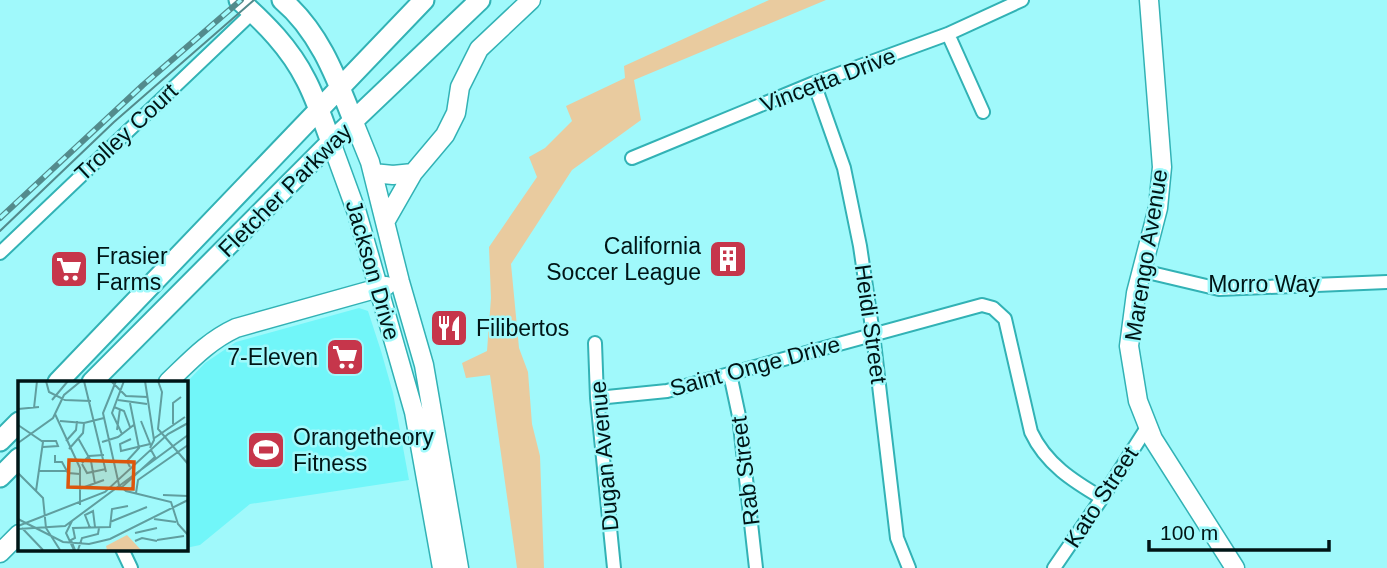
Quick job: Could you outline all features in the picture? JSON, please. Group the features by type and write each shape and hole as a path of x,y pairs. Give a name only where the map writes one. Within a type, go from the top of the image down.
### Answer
{"main road":[{"name":"Jackson Drive","path":"282,0 312,35 331,66 354,120"},
{"name":"Fletcher Parkway","path":"60,381 424,0"},
{"name":"Fletcher Parkway","path":"94,381 331,142 480,0"},
{"name":"Jackson Drive","path":"246,6 266,23 289,52 306,80 331,142"},
{"path":"0,441 18,423"},
{"path":"0,477 18,459"}],"street":[{"path":"385,222 413,173 445,135 456,113 460,87 479,49 531,0"},
{"name":"Vincetta Drive","path":"632,158 814,83 948,34 1022,0"},
{"name":"Marengo Avenue","path":"1149,0 1162,167 1158,208 1133,308 1129,346 1138,401 1153,439 1235,568"},
{"name":"Trolley Court","path":"0,253 246,6"},
{"path":"948,34 983,112"},
{"name":"Heidi Street","path":"814,83 844,168 860,246 897,538 909,568"},
{"name":"Jackson Drive","path":"354,120 373,173 430,393 459,568"},
{"name":"Jackson Drive","path":"331,142 357,213 414,412 442,568"},
{"path":"373,173 413,173"},
{"name":"Morro Way","path":"1143,271 1219,289 1387,282"},
{"path":"170,381 216,337 236,328 400,282"},
{"name":"Saint Onge Drive","path":"597,398 667,391 982,305 993,308 1005,319 1031,432 1038,446 1066,477 1102,498"},
{"name":"Dugan Avenue","path":"595,343 597,398 614,568"},
{"name":"Rab Street","path":"730,374 739,416 756,568"},
{"name":"Kato Street","path":"1054,568 1148,426"},
{"path":"0,553 18,535"},
{"path":"122,550 131,568"}],"shaded area":[{"path":"769,0 826,0 634,80 641,120 572,170 511,264 519,348 528,372 532,424 540,456 544,568 517,568 490,375 466,378 462,363 487,351 491,298 489,247 537,177 529,157 545,148 572,121 566,106 625,78 624,66"},
{"path":"359,308 368,311 393,393 409,480 250,504 200,545 187,548 187,382 205,363 236,342"}],"tram line":[{"path":"0,231 114,122 254,0"}],"railway":[{"path":"0,218 143,85 241,0"}],"place":[{"name":"California Soccer League","path":"728,259"},
{"name":"Frasier Farms","path":"69,269"},
{"name":"Filibertos","path":"449,328"},
{"name":"7-Eleven","path":"345,357"},
{"name":"Orangetheory Fitness","path":"266,450"}]}
